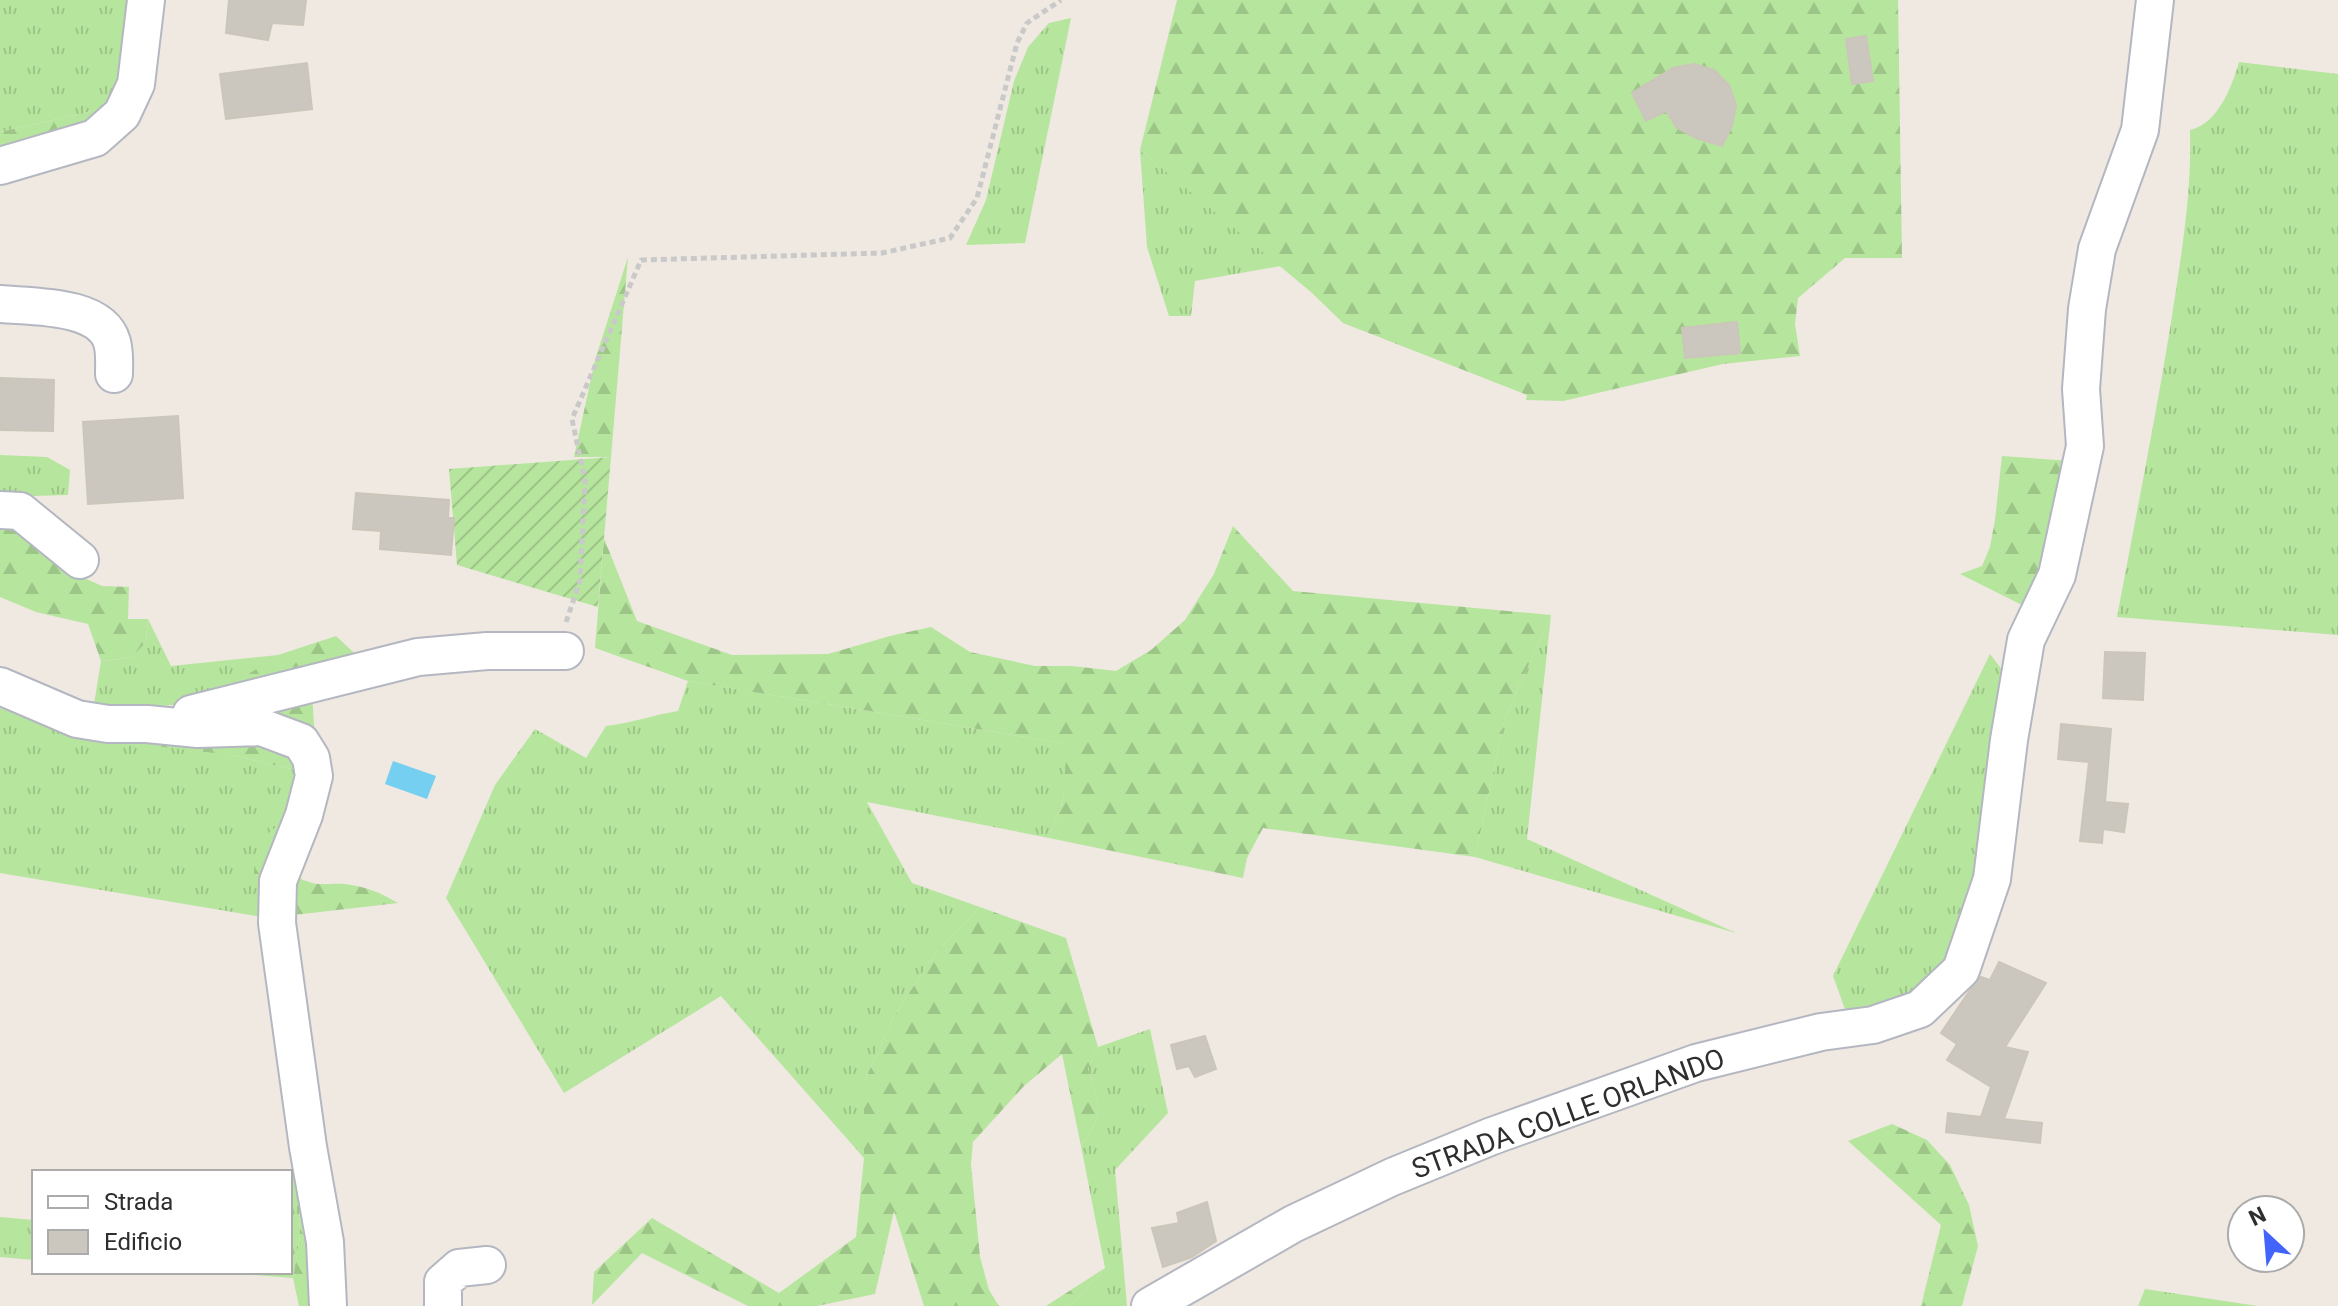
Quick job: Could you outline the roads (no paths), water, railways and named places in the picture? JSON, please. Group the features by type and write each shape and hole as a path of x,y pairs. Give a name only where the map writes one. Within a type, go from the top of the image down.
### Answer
{"street":[{"path":"0,166 95,138 122,114 136,84 146,0"},
{"name":"STRADA COLLE ORLANDO","path":"1150,1306 1293,1224 1449,1153 1696,1063 1821,1032 1873,1025 1920,1009 1961,970 1992,879 2009,740 2026,640 2057,575 2085,446 2081,389 2089,294 2097,249 2140,130 2155,0"},
{"path":"0,304 60,310 92,317 112,342 114,374"},
{"path":"0,510 20,511 80,560"},
{"path":"147,724 418,657 487,651 565,639"},
{"path":"0,686 77,719 108,724 198,729 261,727 301,742 311,758 314,776 304,815 278,881 277,923 305,1131 325,1242 328,1306"},
{"path":"443,1306 443,1282 459,1268 487,1265"}],"water":[{"path":"393,761 436,776 427,799 385,784"}]}
